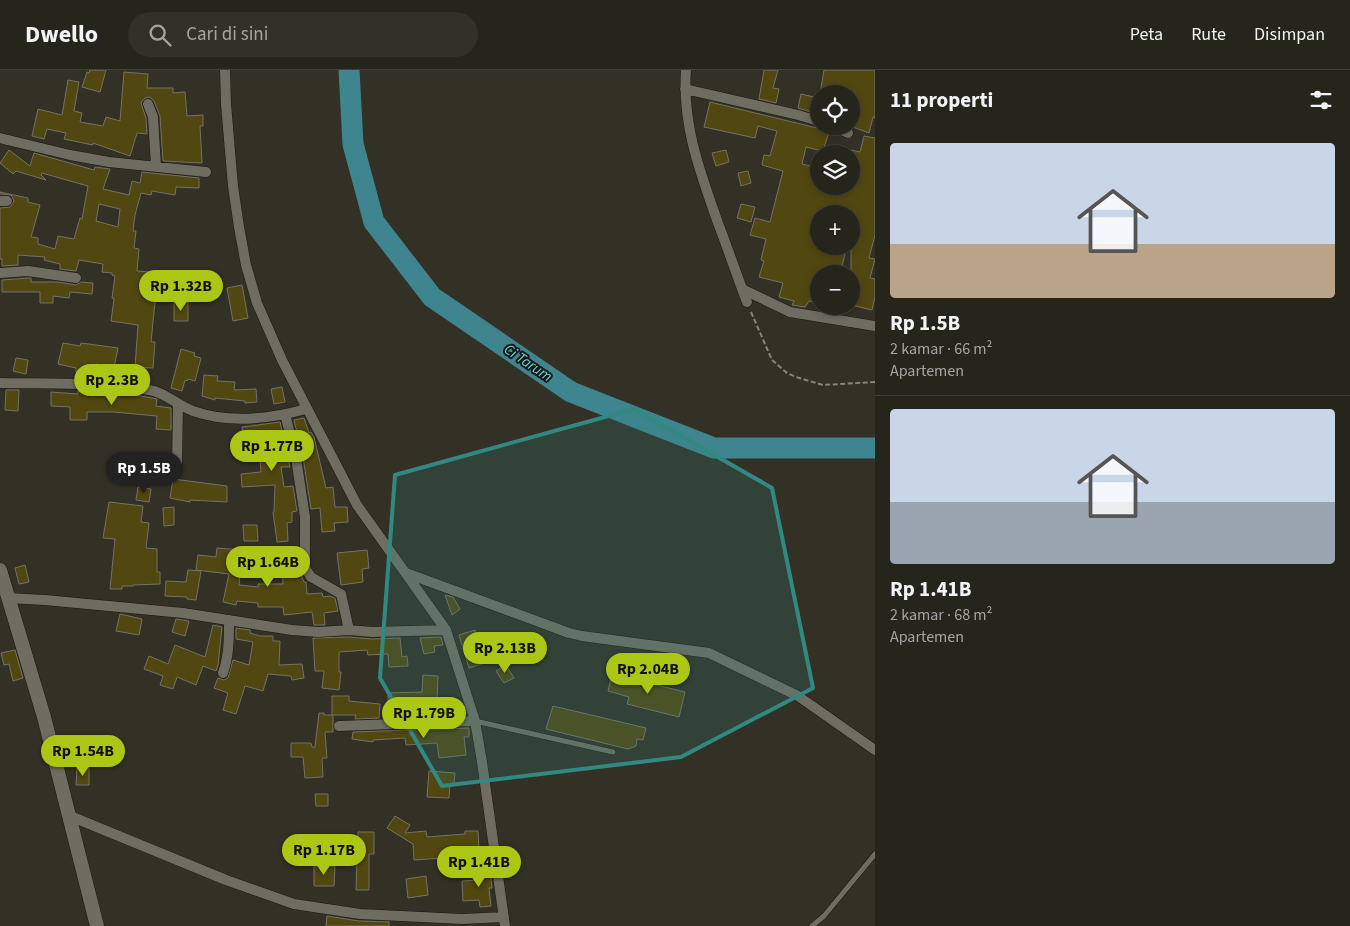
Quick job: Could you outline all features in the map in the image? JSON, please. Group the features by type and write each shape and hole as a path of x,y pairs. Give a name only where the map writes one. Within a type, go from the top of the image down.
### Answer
{"main road":[{"path":"0,570 44,716 97,926"}],"street":[{"path":"70,816 226,880 294,904 360,914 504,922 482,762 474,721 446,630 357,506 306,409 257,303 246,265 233,186 225,70"},
{"path":"686,70 685,89 696,162 748,302"},
{"path":"685,89 810,119"},
{"path":"148,104 153,116 156,166"},
{"path":"0,138 70,155 144,167 156,166 206,172"},
{"path":"0,273 28,271 76,278"},
{"path":"742,289 790,312 875,326"},
{"path":"0,383 152,390 192,411 229,419 286,414 306,409"},
{"path":"177,465 178,404"},
{"path":"286,414 296,458 305,517 306,568 311,577 341,594 349,630"},
{"path":"405,573 569,633 709,653 798,696 875,750"},
{"path":"7,598 174,612 292,630 319,632 349,630 372,632 446,630"},
{"path":"223,673 227,662 229,620"},
{"path":"340,726 474,721"}],"lane":[{"path":"474,721 613,752"},
{"path":"812,926 824,916 875,854"}],"path":[{"path":"748,302 772,360 787,373 824,385 875,382"}],"highlighted area":[{"path":"634,409 772,488 813,688 681,757 442,786 380,678 395,475"}],"building":[{"path":"90,70 106,70 100,92 82,87 87,72 89,73"},
{"path":"764,70 778,70 773,88 779,89 776,103 759,99"},
{"path":"824,70 875,70 875,118 873,117 869,133 860,130 860,85 822,85"},
{"path":"124,72 148,74 147,88 173,88 173,93 185,92 187,116 203,115 203,126 200,126 202,163 163,161 160,116 154,101 150,97 145,98 141,103 146,118 147,134 137,133 130,156 93,143 93,145 64,139 66,133 47,129 44,139 32,136 38,109 62,115 68,80 79,82 74,111 82,113 80,122 103,126 106,117 120,121"},
{"path":"801,94 810,96 810,112 798,108"},
{"path":"710,102 810,126 810,135 828,135 825,145 810,145 810,148 806,147 802,164 810,166 810,195 860,195 860,152 864,136 875,138 875,235 869,258 875,259 870,278 875,279 875,297 872,310 860,307 860,265 851,265 851,255 860,255 860,205 810,205 810,255 845,255 842,265 810,265 810,301 805,307 792,305 794,301 779,297 783,283 759,277 764,261 761,260 766,239 750,235 755,218 770,222 783,171 762,165 764,155 770,156 777,131 758,126 755,138 704,127"},
{"path":"9,150 30,166 34,153 94,170 95,167 110,169 103,189 129,195 132,181 140,183 142,172 199,178 199,188 176,187 175,195 152,191 151,195 141,193 135,215 133,231 136,231 134,248 139,249 137,271 165,273 163,293 156,292 151,342 155,342 153,368 135,367 138,325 111,321 115,276 112,273 102,272 103,264 79,260 76,271 60,269 60,264 44,260 45,257 18,255 18,265 2,266 2,259 0,259 0,208 10,207 14,201 11,195 0,194 0,192 28,198 28,202 40,205 31,237 38,238 38,244 55,249 58,236 74,239 80,218 82,219 88,186 42,173 41,175 46,180 16,171 13,174 0,163","holes":["99,204 120,209 118,227 96,221"]},
{"path":"726,150 729,162 716,166 712,153"},
{"path":"748,171 751,183 741,186 738,173"},
{"path":"741,204 755,207 751,222 737,218"},
{"path":"31,278 31,282 58,282 76,285 81,282 93,283 92,294 70,292 69,298 53,296 53,303 40,303 40,292 2,292 2,280"},
{"path":"242,285 248,318 233,321 227,288"},
{"path":"174,302 188,302 188,321 174,321"},
{"path":"63,343 80,346 81,343 118,348 114,367 96,364 95,375 76,372 76,368 58,364"},
{"path":"181,349 195,353 194,356 201,358 195,381 185,380 182,391 171,388"},
{"path":"16,358 28,360 26,374 13,371"},
{"path":"204,375 218,376 217,381 235,382 234,390 256,389 257,402 245,403 245,401 215,398 215,400 202,396"},
{"path":"282,387 285,402 274,404 271,389"},
{"path":"6,390 19,390 18,411 5,410"},
{"path":"78,391 130,394 157,399 156,406 171,408 171,430 156,429 157,416 114,412 87,412 87,420 70,420 70,407 51,406 51,392 78,394"},
{"path":"304,418 309,433 311,432 314,437 326,488 333,487 335,507 347,507 348,522 334,523 335,531 322,532 320,508 311,509 303,457 294,420"},
{"path":"280,422 290,467 281,467 284,487 293,486 297,511 292,512 292,522 287,523 288,541 277,542 273,512 275,485 242,487 241,474 261,472 259,444 244,446 242,427"},
{"path":"173,479 227,486 227,502 190,500 190,502 170,498"},
{"path":"138,487 151,489 149,502 136,500"},
{"path":"109,502 143,506 141,522 149,523 146,548 157,549 157,572 160,572 160,584 122,586 122,589 110,589 115,539 103,538"},
{"path":"174,507 174,525 164,526 163,508"},
{"path":"243,525 257,525 258,541 244,541"},
{"path":"217,548 242,550 239,585 258,587 258,584 283,584 282,568 298,568 304,582 306,582 307,594 322,593 323,597 330,596 335,598 338,611 324,613 325,625 314,625 312,612 284,615 283,607 258,607 258,603 237,601 236,605 223,602 229,574 196,570 198,555 216,557"},
{"path":"367,550 369,568 362,569 363,582 341,585 337,553"},
{"path":"280,553 291,557 286,567 276,563"},
{"path":"25,565 29,582 19,584 15,568"},
{"path":"188,570 201,571 196,600 187,599 187,597 165,596 166,581 186,582"},
{"path":"445,595 453,597 460,609 452,615"},
{"path":"120,614 142,619 139,635 116,631"},
{"path":"176,619 189,621 185,636 172,632"},
{"path":"213,625 222,627 218,665 216,671 203,666 196,685 177,677 173,689 160,685 163,676 144,669 149,656 168,664 175,645 205,657"},
{"path":"236,628 250,630 250,633 260,636 273,636 273,641 280,641 279,665 302,664 304,678 292,680 291,676 268,674 263,691 245,686 236,714 223,710 228,693 214,688 218,678 224,680 228,678 233,660 249,665 253,642 236,639"},
{"path":"475,630 485,663 469,668 459,635"},
{"path":"349,637 372,639 400,638 402,657 407,656 408,666 389,667 388,654 368,655 367,650 339,652 339,672 341,672 339,690 322,688 324,671 315,671 313,638"},
{"path":"441,637 443,645 434,646 435,652 424,654 420,638"},
{"path":"15,650 23,678 13,681 9,664 4,665 1,653"},
{"path":"506,665 514,678 504,683 496,671"},
{"path":"612,674 685,692 679,717 627,704 629,697 608,691"},
{"path":"423,675 438,676 437,699 441,699 442,715 397,717 397,705 388,706 388,693 422,692"},
{"path":"332,696 349,696 349,701 380,704 379,718 355,719 356,715 332,715"},
{"path":"553,706 646,728 643,740 637,739 636,746 628,749 546,729"},
{"path":"319,713 333,715 333,732 325,732 327,758 322,758 323,777 305,778 303,757 291,757 291,743 311,743 312,747 315,747"},
{"path":"469,728 469,737 464,737 466,755 439,758 437,743 406,745 405,738 373,740 373,742 352,739 353,732"},
{"path":"77,768 89,768 89,785 76,785"},
{"path":"429,771 455,773 454,784 450,784 449,798 427,797"},
{"path":"315,794 328,794 328,806 316,806"},
{"path":"395,816 410,825 405,833 426,831 427,837 465,834 465,831 478,831 479,850 457,851 458,857 414,860 413,844 387,828"},
{"path":"358,832 374,832 374,854 369,854 369,890 356,890"},
{"path":"314,866 335,866 334,886 314,886"},
{"path":"490,868 492,888 489,888 491,906 480,907 479,900 463,901 462,881 478,880 477,869"},
{"path":"426,876 428,895 408,898 406,879"},
{"path":"327,916 359,921 389,922 389,926 326,926"}],"waterway":[{"name":"Ci Tarum","path":"349,70 353,144 374,222 432,297 571,392 714,448 875,448"}]}
